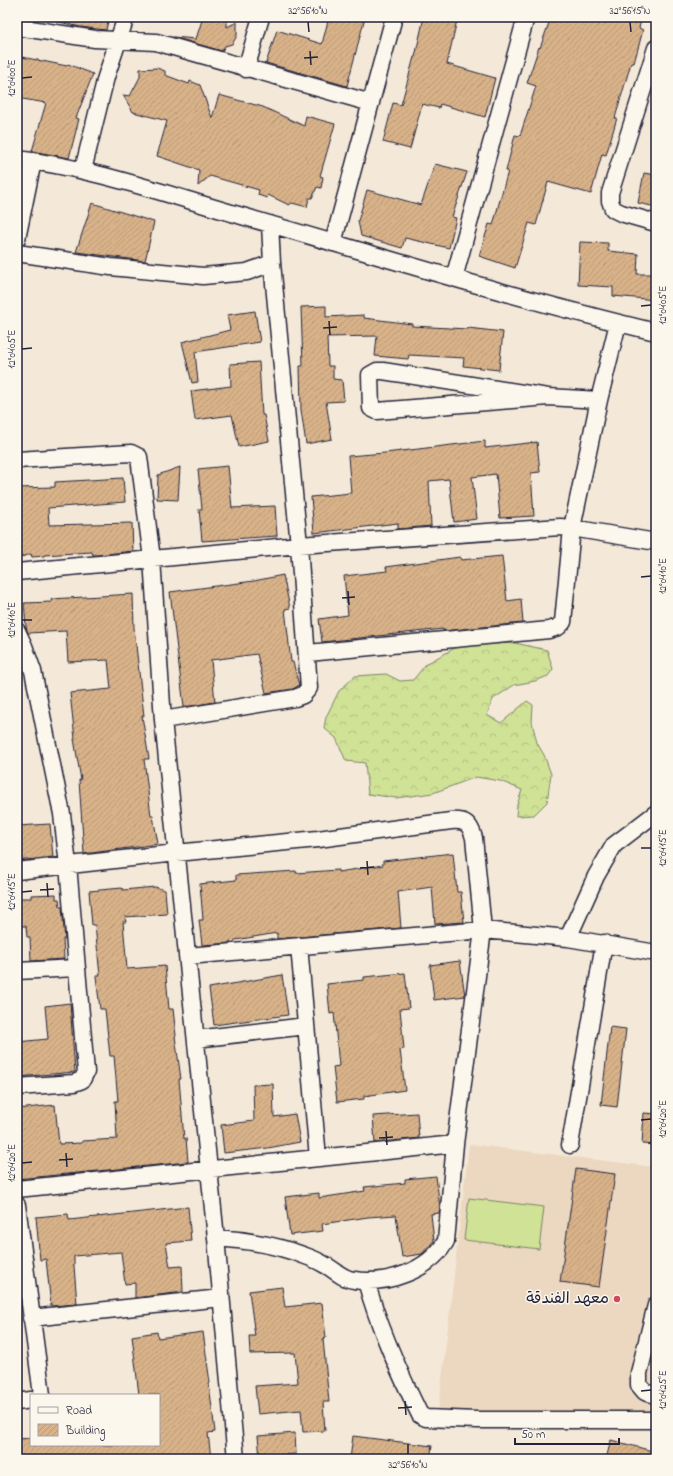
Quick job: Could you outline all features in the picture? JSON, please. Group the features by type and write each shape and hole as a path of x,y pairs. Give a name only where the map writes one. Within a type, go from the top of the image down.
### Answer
{"street":[{"path":"83,170 106,77 120,41 126,17"},
{"path":"246,69 261,17"},
{"path":"333,243 394,17"},
{"path":"454,278 526,17"},
{"path":"17,27 95,39 156,42 246,69 371,103"},
{"path":"656,48 651,82 610,193 610,201 613,209 621,213 656,223"},
{"path":"17,239 25,160 83,170 454,278 656,332"},
{"path":"163,720 288,699 303,695 309,688 308,653 299,545 272,263 270,224"},
{"path":"17,253 111,267 203,276 247,272 272,263"},
{"path":"308,653 550,630 558,627 563,622 572,528 599,400 618,323"},
{"path":"548,397 377,412 371,408 370,376 377,371 383,371 548,397 599,400"},
{"path":"17,460 131,452 139,457 152,559 163,720 216,1238 236,1459"},
{"path":"17,572 299,545 552,527 572,528 656,542"},
{"path":"17,631 33,671 60,807 68,865 86,1072 82,1080 74,1083 17,1087"},
{"path":"568,938 596,876 614,845 656,813"},
{"path":"17,871 318,839 462,821 472,830 483,930 456,1144 446,1241 442,1249 419,1269 392,1278 366,1281 352,1280 341,1276 326,1265 275,1246 240,1240 216,1238"},
{"path":"188,956 483,930 568,938 656,953"},
{"path":"570,1145 604,943"},
{"path":"299,946 318,1158"},
{"path":"17,971 77,968"},
{"path":"196,1039 306,1026"},
{"path":"17,1189 456,1144"},
{"path":"17,1206 42,1394"},
{"path":"366,1281 375,1314 385,1339 420,1415 426,1418 477,1420 656,1420"},
{"path":"32,1318 221,1298"},
{"path":"656,1306 639,1373 639,1385 645,1392 656,1395"},
{"path":"17,1402 30,1400"}],"shaded area":[{"path":"469,1144 656,1167 656,1412 438,1413"}],"green space":[{"path":"515,643 547,650 553,669 548,676 535,681 514,685 493,699 487,715 501,723 527,701 533,705 532,722 537,743 544,755 551,774 547,802 534,815 516,816 517,805 522,790 500,781 476,777 433,793 396,798 368,794 365,763 346,761 336,738 324,728 326,717 339,691 355,676 386,674 400,681 413,680 426,664 460,645"},
{"path":"469,1198 544,1207 539,1249 464,1240"}],"building":[{"path":"56,17 109,17 106,30 80,27 56,21"},
{"path":"203,17 227,17 227,27 237,22 237,36 232,44 225,46 222,51 173,37 196,39"},
{"path":"329,17 365,17 347,86 266,63 277,30 322,44"},
{"path":"424,17 444,17 457,20 447,64 495,78 485,117 440,104 439,108 422,104 410,149 383,142 393,103 401,105 415,57"},
{"path":"551,17 642,17 639,28 643,30 634,63 631,63 606,155 602,154 591,194 548,182 536,225 529,223 515,268 479,256 489,224 493,225 508,171 506,171 515,135 520,136 536,86 527,83"},
{"path":"17,56 67,66 68,64 93,74 76,118 79,119 69,158 32,151 46,103 17,98"},
{"path":"157,68 165,71 165,75 189,84 190,81 200,85 212,118 219,95 263,107 304,126 306,116 335,124 320,176 323,177 321,188 317,187 312,198 309,198 307,207 292,203 289,205 268,195 267,198 258,195 259,190 210,176 198,186 199,170 157,156 167,121 133,112 123,95 130,96 140,77 140,69"},
{"path":"435,164 467,172 452,217 456,218 449,248 405,238 402,248 361,236 358,221 367,190 421,205"},
{"path":"644,173 656,175 656,207 638,203"},
{"path":"92,203 154,222 145,261 76,252"},
{"path":"580,242 608,243 608,251 638,254 637,274 656,274 656,300 613,296 613,287 578,285"},
{"path":"326,306 326,317 364,315 364,318 412,324 412,326 468,328 503,332 499,370 463,366 464,358 409,355 408,359 375,356 377,336 327,337 328,366 333,366 333,379 342,380 344,401 326,402 332,439 306,444 301,410 300,366 303,366 301,307"},
{"path":"255,311 260,342 195,352 198,382 192,383 182,342 230,330 227,315"},
{"path":"259,362 262,415 264,415 269,441 239,447 232,415 195,420 191,391 231,386 230,364"},
{"path":"485,441 485,448 537,442 540,472 531,473 534,516 500,518 496,474 472,477 477,519 454,522 449,479 429,481 431,526 398,529 398,523 314,533 311,497 351,493 348,456"},
{"path":"228,466 232,508 275,506 277,536 202,541 199,509 202,509 198,469"},
{"path":"180,467 178,500 157,499 158,475"},
{"path":"123,478 125,502 48,508 49,525 132,523 133,551 98,555 93,555 92,552 32,557 31,554 18,558 17,488 55,487 55,482"},
{"path":"502,556 507,601 521,599 523,623 443,631 443,629 322,642 319,619 348,615 344,576 387,571 386,567 460,557 461,560"},
{"path":"283,575 290,608 285,609 291,662 293,662 299,685 293,689 266,693 257,654 211,660 215,702 184,707 170,592 254,581"},
{"path":"133,594 134,628 144,716 142,716 149,759 144,759 151,816 153,816 158,844 84,854 79,780 81,780 74,739 70,693 111,689 108,660 68,662 66,631 28,633 24,603 52,602 51,599"},
{"path":"50,824 53,857 17,861 17,826"},
{"path":"453,853 457,892 461,892 464,922 435,924 432,887 398,892 401,928 277,939 277,933 230,941 230,943 202,945 199,920 203,920 200,884 236,880 236,875 296,871 296,873 338,870 338,872 383,865 383,861"},
{"path":"155,887 165,890 167,914 125,917 126,922 123,922 127,969 165,966 169,1009 173,1009 181,1079 179,1079 184,1139 186,1138 188,1162 17,1179 17,1109 55,1105 59,1144 117,1139 115,1101 118,1101 114,1056 110,1056 105,1009 100,1009 96,976 100,976 95,925 92,925 89,891"},
{"path":"56,894 56,899 59,899 60,907 62,907 65,939 63,939 64,959 31,961 30,937 27,937 26,926 17,926 17,898 31,898 31,895"},
{"path":"460,961 465,996 434,1000 430,965"},
{"path":"405,973 409,1008 400,1009 404,1049 400,1050 405,1090 364,1096 364,1099 337,1102 333,1067 339,1066 334,1013 330,1014 327,984 364,980 364,977"},
{"path":"282,975 288,1015 214,1025 209,988"},
{"path":"70,1003 75,1072 17,1077 17,1042 48,1039 45,1006"},
{"path":"610,1027 626,1029 617,1107 601,1105"},
{"path":"273,1084 274,1117 295,1114 300,1142 268,1148 224,1153 221,1125 254,1121 253,1085"},
{"path":"417,1113 419,1138 375,1143 373,1116"},
{"path":"644,1113 656,1114 656,1145 642,1144"},
{"path":"576,1169 615,1174 599,1287 560,1282"},
{"path":"436,1176 440,1208 439,1213 431,1214 434,1241 422,1254 402,1257 396,1215 368,1217 322,1224 323,1231 290,1235 285,1197 319,1193 319,1198 365,1191 364,1187 405,1183 405,1179"},
{"path":"188,1207 191,1241 166,1243 170,1267 182,1266 183,1292 135,1298 135,1283 125,1284 121,1252 74,1256 77,1304 51,1306 46,1259 40,1260 36,1217 68,1214 69,1220"},
{"path":"282,1287 285,1307 322,1303 326,1338 323,1339 329,1402 323,1402 325,1431 303,1432 301,1410 258,1414 255,1386 298,1383 295,1353 250,1354 249,1336 255,1336 249,1291"},
{"path":"157,1332 158,1338 203,1332 215,1432 208,1433 211,1459 17,1459 17,1439 30,1438 30,1446 160,1446 160,1394 139,1394 132,1336"},
{"path":"295,1433 296,1454 260,1457 258,1436"},
{"path":"353,1436 432,1446 430,1459 350,1459"},
{"path":"611,1440 656,1452 656,1459 606,1459"}],"place":[{"name":"معهد الفندقة","path":"617,1299"}]}
